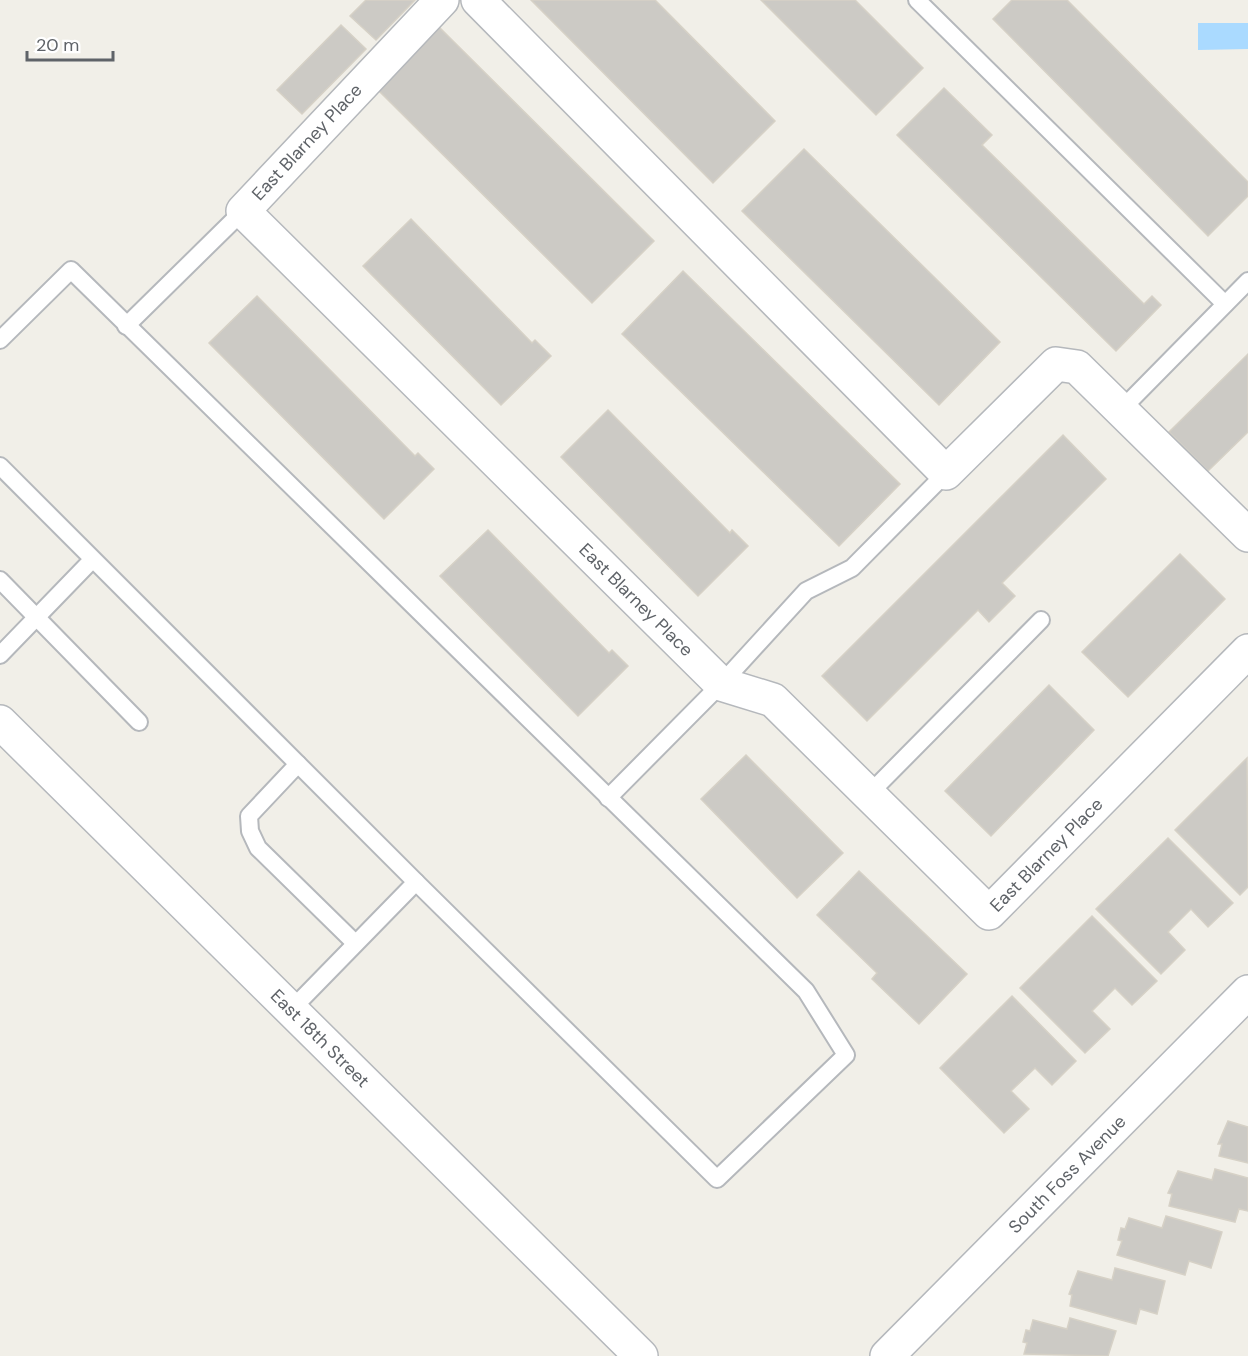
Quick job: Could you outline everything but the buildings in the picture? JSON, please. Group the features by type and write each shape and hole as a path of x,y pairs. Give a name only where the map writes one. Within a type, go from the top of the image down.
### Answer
{"street":[{"name":"East Blarney Place","path":"442,0 243,211 722,684 773,700 989,913 1248,651"},
{"path":"478,0 946,473 1056,364 1077,367 1244,522"},
{"name":"East 18th Street","path":"0,722 641,1356"},
{"name":"South Foss Avenue","path":"887,1356 1248,992"}],"lane":[{"path":"917,0 1225,304"},
{"path":"126,326 243,211"},
{"path":"0,340 71,270 806,991 846,1055 717,1179 0,466"},
{"path":"1121,410 1248,281"},
{"path":"608,798 722,684 806,591 852,568 946,473"},
{"path":"0,655 92,560"},
{"path":"0,580 139,722"},
{"path":"869,794 1041,621"},
{"path":"298,764 249,816 250,831 258,848 355,943"},
{"path":"291,1010 416,882"}],"water":[{"path":"1198,23 1248,23 1248,49 1198,50"}]}
